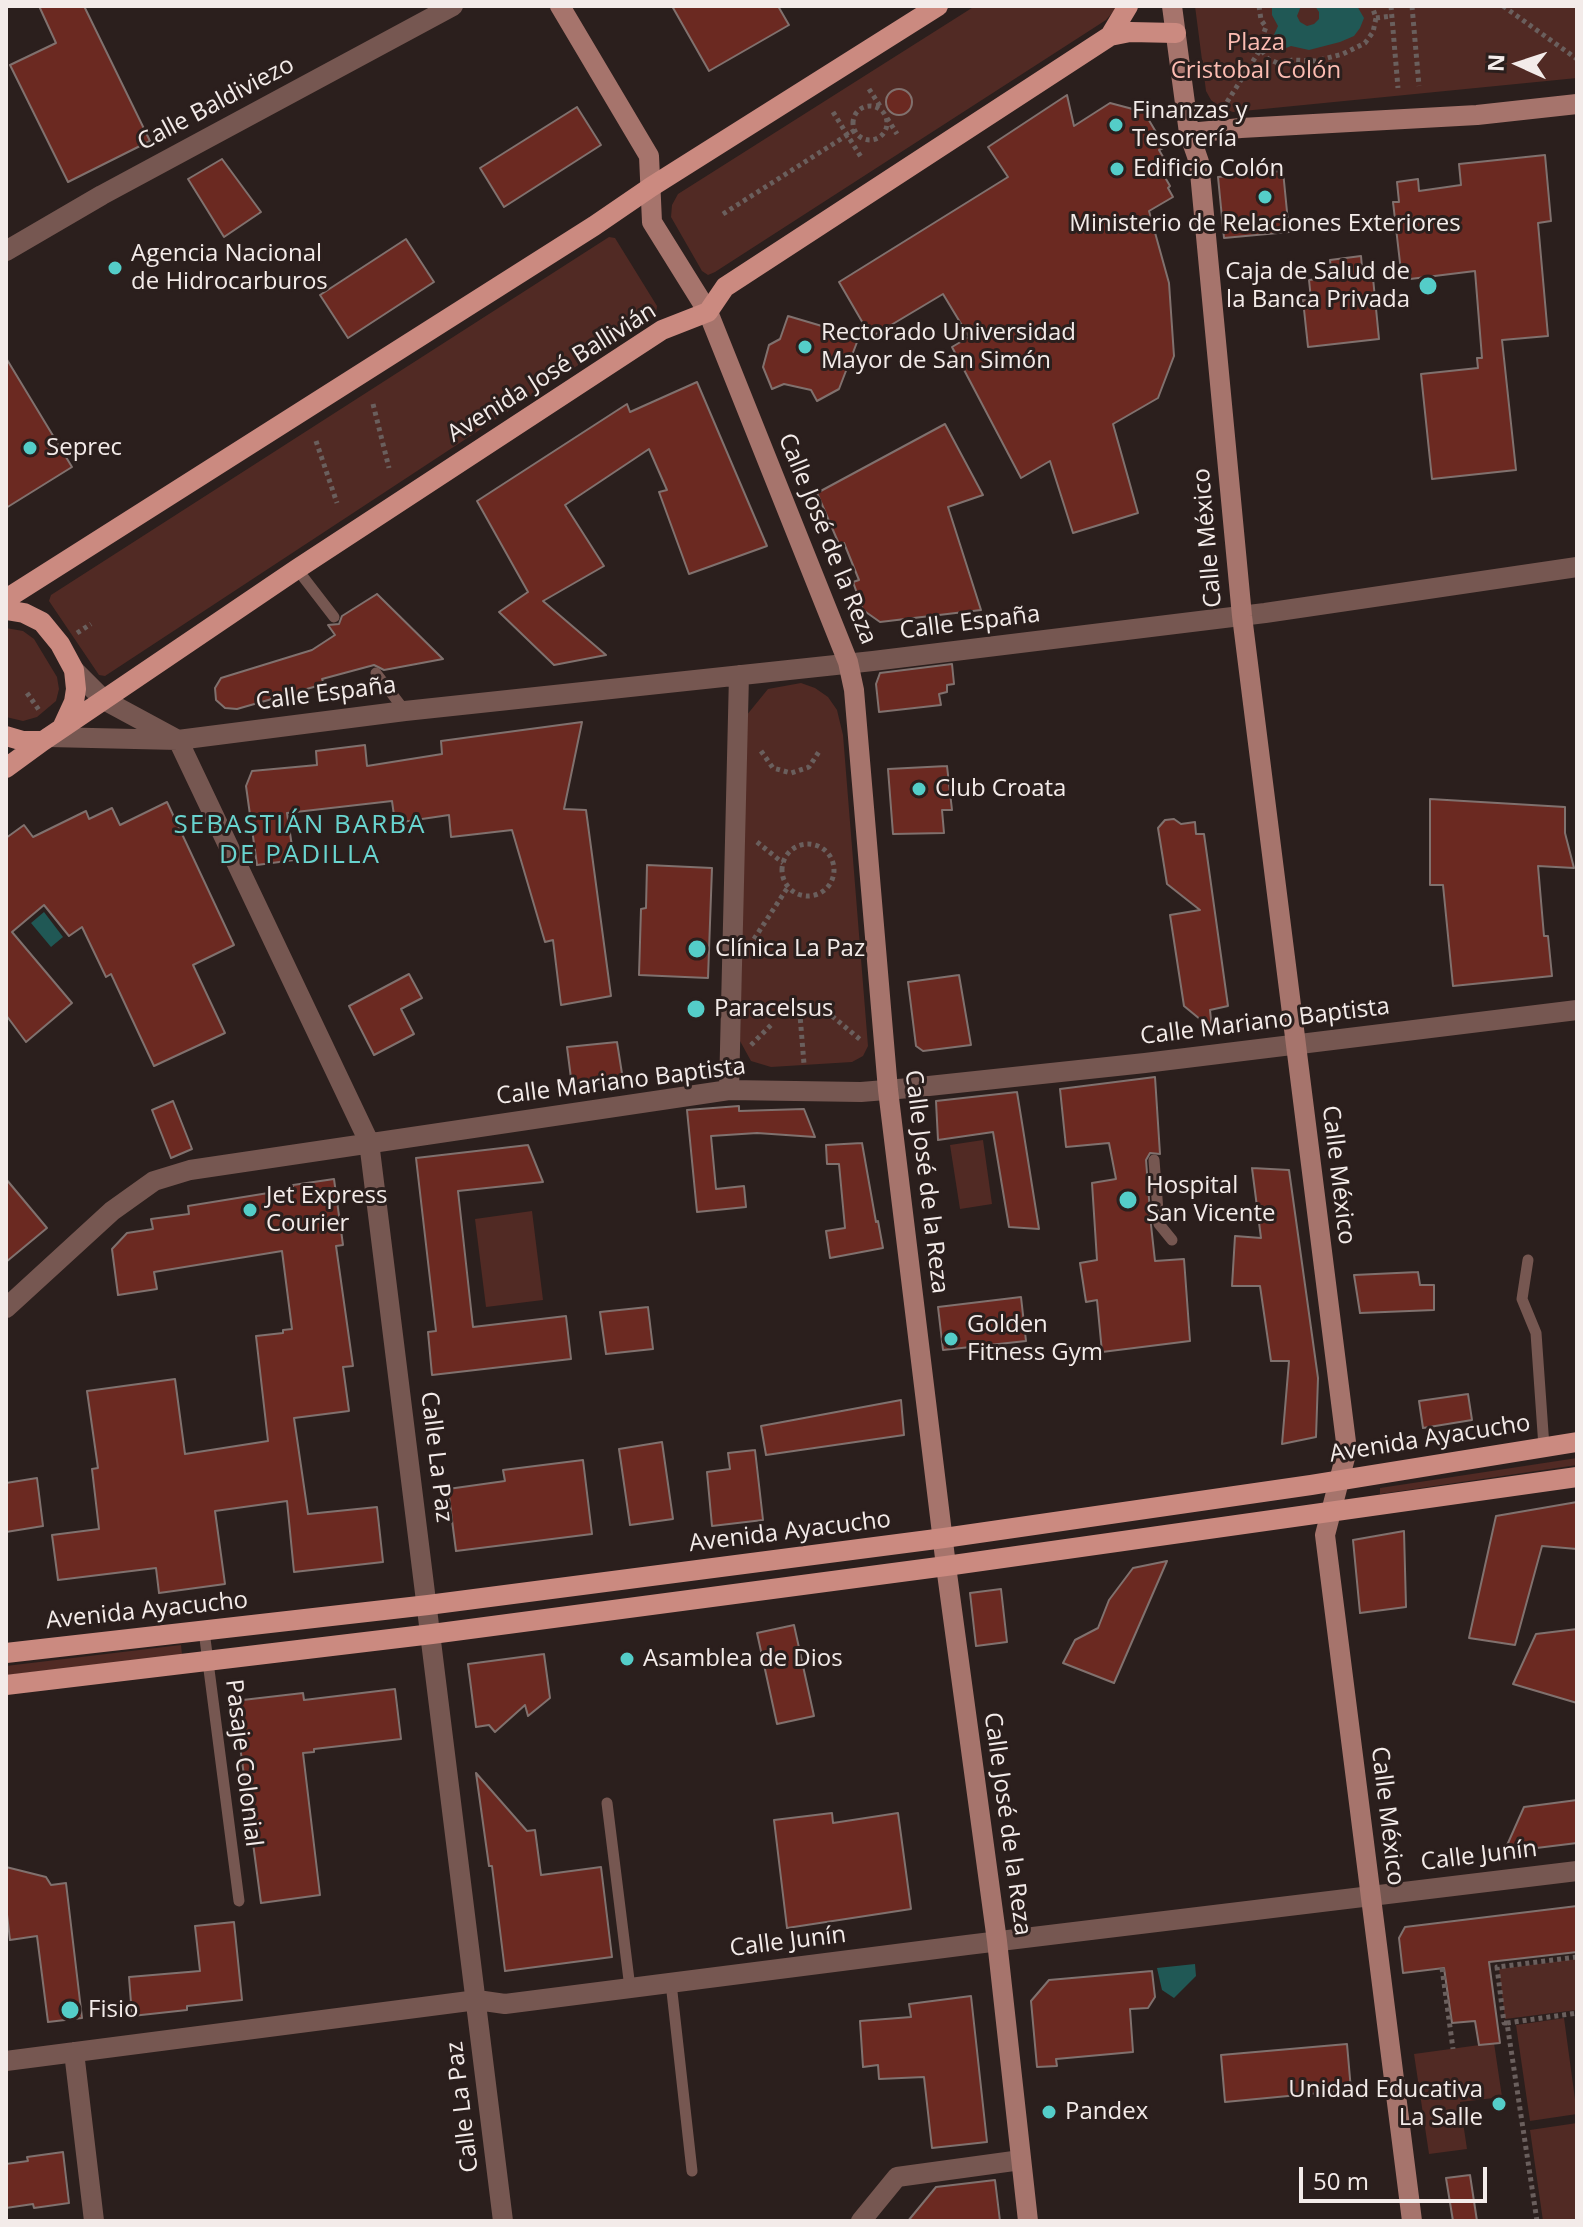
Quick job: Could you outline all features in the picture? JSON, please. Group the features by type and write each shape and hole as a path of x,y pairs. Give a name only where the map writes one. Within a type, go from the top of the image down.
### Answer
{"main road":[{"name":"Calle José de la Reza","path":"560,6 649,156 652,222 708,312 848,662 854,690 888,1090 946,1566 997,1941 1028,2221"},
{"path":"6,599 938,6"},
{"path":"1110,36 1128,6"},
{"path":"1172,6 1189,133 1477,115 1577,104"},
{"name":"Avenida José Ballivián","path":"6,768 297,569 662,330 708,312 725,287 1110,36 1130,32 1176,33"},
{"name":"Calle México","path":"1189,133 1199,162 1242,616 1347,1450 1325,1535 1412,2221"},
{"path":"6,610 24,613 42,622 60,644 74,670 76,689 74,702 51,735 23,741 6,736"},
{"name":"Avenida Ayacucho","path":"6,1653 428,1605 944,1538 1577,1442"},
{"path":"6,1685 432,1634 946,1566 1577,1477"},
{"path":"668,1574 672,1602"}],"street":[{"name":"Calle Baldiviezo","path":"6,251 102,195 453,6"},
{"name":"Calle España","path":"178,740 405,711 1242,616 1577,567"},
{"path":"74,670 104,700 178,740"},
{"path":"729,1090 739,675"},
{"path":"51,735 178,740"},
{"name":"Calle La Paz","path":"178,740 369,1142 503,2221"},
{"name":"Calle Mariano Baptista","path":"6,1308 112,1211 154,1181 190,1170 729,1090 888,1090 1145,1071 1294,1044 1577,1010"},
{"name":"Calle Junín","path":"6,2061 477,2000 505,2004 1577,1871"},
{"path":"74,2052 94,2221"},
{"path":"861,2221 897,2177 1021,2160"}],"lane":[{"path":"297,569 334,617"},
{"path":"376,673 405,711"},
{"path":"1154,1160 1159,1224 1172,1240"},
{"path":"1528,1260 1522,1299 1536,1333 1544,1447"},
{"name":"Pasaje Colonial","path":"204,1631 239,1901"},
{"path":"607,1803 630,1988"},
{"path":"671,1983 692,2171"}],"path":[{"path":"1259,6 1261,20 1266,27 1261,49 1268,59 1280,64 1292,60 1316,61 1343,54 1365,43 1373,32 1376,18 1372,6"},
{"path":"1391,6 1398,88"},
{"path":"1412,6 1419,86"},
{"path":"1503,6 1577,59"},
{"path":"1376,18 1392,16"},
{"path":"1227,102 1261,49"},
{"path":"869,89 897,134"},
{"path":"872,106 884,113 887,127 876,139 861,138 855,130 854,118 860,109 872,106"},
{"path":"833,112 861,157"},
{"path":"723,214 855,130"},
{"path":"373,404 389,468"},
{"path":"316,441 337,503"},
{"path":"73,636 91,624"},
{"path":"27,693 39,710"},
{"path":"759,744 766,761 773,768 791,773 809,767 820,750"},
{"path":"757,842 783,863"},
{"path":"808,844 823,849 834,866 830,884 818,894 802,895 788,887 782,872 783,863 792,850 808,844"},
{"path":"754,940 788,887"},
{"path":"799,1003 804,1064"},
{"path":"832,1016 868,1046"},
{"path":"744,1052 773,1023"},
{"path":"1537,2221 1497,1967 1577,1957"},
{"path":"1442,1968 1453,2049"},
{"path":"1507,2023 1577,2013"}],"green space":[{"path":"975,6 1118,6 1106,20 715,272 708,275 702,271 671,217 672,205 678,194"},
{"name":"Plaza Cristobal Colón","path":"1195,6 1577,6 1577,78 1233,112 1221,108 1206,91"},
{"path":"609,237 615,238 657,306 656,314 105,676 99,675 49,601 51,595"},
{"path":"6,628 23,631 34,639 57,677 59,689 56,701 37,717 23,721 6,717"},
{"path":"801,683 828,697 837,710 843,735 868,1046 863,1056 852,1062 771,1067 751,1061 740,1041 746,716 768,689"},
{"path":"983,1140 992,1204 960,1209 950,1145"},
{"path":"532,1211 543,1300 486,1307 475,1219"},
{"path":"1577,1458 1577,1465 1380,1494 1380,1488"},
{"path":"181,1645 182,1655 6,1675 6,1666"},
{"path":"1577,1959 1577,2010 1505,2019 1499,1969"},
{"path":"1564,2018 1577,2114 1530,2121 1516,2025"},
{"path":"1494,2043 1502,2097 1460,2102 1467,2149 1429,2154 1414,2054"},
{"path":"1577,2123 1577,2221 1543,2221 1530,2130"}],"water":[{"path":"1272,6 1301,6 1297,16 1307,26 1319,19 1315,6 1357,6 1364,18 1354,36 1340,42 1309,50 1291,46 1279,51 1272,39 1278,26 1272,15"},
{"path":"44,912 63,937 51,947 31,923"},
{"path":"1195,1964 1196,1976 1174,1998 1162,1990 1157,1968"}],"building":[{"path":"39,6 84,6 150,141 68,182 10,65 56,43"},
{"path":"672,6 778,6 789,25 709,71"},
{"path":"899,89 908,93 912,102 908,111 899,115 890,111 886,102 890,93"},
{"path":"1067,95 1074,126 1110,103 1144,112 1165,147 1159,150 1169,167 1162,172 1173,197 1149,211 1169,283 1174,356 1158,398 1113,424 1138,513 1073,533 1050,461 1021,478 952,347 969,337 943,294 871,337 839,282 1008,177 988,147"},
{"path":"577,107 601,145 504,207 480,168"},
{"path":"1545,155 1551,221 1538,223 1548,336 1502,340 1516,470 1432,479 1421,374 1478,368 1477,358 1482,358 1475,271 1402,280 1393,202 1399,202 1397,182 1418,179 1419,191 1461,185 1459,164"},
{"path":"222,159 261,212 224,237 188,179"},
{"path":"1283,171 1289,232 1224,238 1218,177"},
{"path":"406,239 434,282 348,338 320,295"},
{"path":"1361,256 1363,279 1373,278 1379,339 1308,347 1303,300 1311,299 1309,280 1332,277 1330,260"},
{"path":"788,316 859,337 839,389 817,401 811,390 784,384 772,389 763,367 769,345 780,339"},
{"path":"6,358 72,467 6,508"},
{"path":"697,382 767,546 689,574 659,492 667,490 649,449 565,505 604,566 543,601 606,655 554,665 499,612 528,592 477,501 627,404 630,412"},
{"path":"945,424 983,495 948,507 981,610 880,622 863,610 853,582 859,580 844,543 839,544 817,493"},
{"path":"377,594 443,659 384,670 374,665 322,679 324,684 237,709 225,708 216,700 215,688 221,678 312,650 335,635 328,625 339,624 342,616"},
{"path":"952,664 954,684 947,685 947,692 939,694 941,705 879,712 876,684 880,673"},
{"path":"582,722 564,809 586,810 611,996 561,1005 553,940 545,942 512,830 451,837 449,815 395,823 392,801 287,813 294,860 257,865 246,786 252,771 317,765 316,751 365,745 367,766 442,754 441,741"},
{"name":"Club Croata","path":"947,766 952,810 942,810 944,833 893,834 888,769"},
{"path":"1430,799 1565,807 1565,833 1574,868 1538,866 1544,936 1548,936 1552,976 1453,986 1443,885 1430,885"},
{"path":"167,802 234,945 193,965 225,1033 154,1066 111,974 106,977 82,927 69,936 44,905 12,932 72,1003 26,1042 6,1015 6,838 24,825 33,837 86,811 89,819 112,808 120,825"},
{"path":"1174,819 1181,824 1195,822 1196,834 1204,834 1228,1006 1210,1010 1212,1029 1184,1006 1170,915 1200,910 1167,884 1158,828 1165,820"},
{"path":"647,865 712,868 708,978 639,975 641,909 646,908"},
{"path":"409,974 422,998 401,1009 414,1034 374,1055 349,1006"},
{"path":"959,975 971,1045 923,1051 916,1046 908,982"},
{"path":"617,1042 623,1080 572,1086 567,1047"},
{"name":"Hospital San Vicente","path":"1155,1077 1160,1154 1150,1153 1146,1160 1155,1261 1184,1259 1190,1341 1102,1352 1097,1300 1086,1302 1080,1263 1097,1260 1092,1183 1116,1179 1109,1143 1066,1147 1060,1089"},
{"path":"1017,1092 1039,1229 1009,1227 993,1132 938,1140 936,1101"},
{"path":"173,1101 192,1149 171,1158 152,1110"},
{"path":"739,1106 739,1111 804,1109 815,1137 757,1133 711,1136 716,1189 744,1186 746,1207 697,1212 687,1110"},
{"path":"862,1143 883,1248 830,1258 826,1231 845,1228 839,1164 827,1164 826,1145"},
{"path":"528,1145 543,1182 458,1191 473,1327 566,1316 571,1359 432,1375 428,1332 436,1331 416,1158"},
{"path":"1252,1168 1289,1170 1318,1378 1316,1437 1282,1444 1289,1361 1271,1361 1260,1286 1232,1286 1235,1236 1261,1238"},
{"path":"6,1179 47,1228 6,1262"},
{"path":"334,1179 343,1245 336,1246 353,1366 343,1367 349,1411 294,1418 308,1514 377,1507 383,1562 294,1572 287,1501 215,1511 225,1584 159,1593 156,1568 58,1580 52,1535 99,1529 92,1469 98,1468 87,1391 175,1379 185,1454 268,1441 256,1336 292,1329 282,1251 154,1272 157,1289 118,1295 112,1249 127,1233 153,1229 151,1219 189,1214 188,1206"},
{"path":"1418,1272 1420,1285 1434,1285 1434,1310 1360,1313 1354,1275"},
{"path":"1021,1297 1026,1341 943,1350 938,1307"},
{"path":"648,1307 653,1349 606,1354 600,1312"},
{"path":"1468,1394 1472,1420 1423,1428 1419,1401"},
{"path":"901,1400 904,1435 766,1455 761,1426"},
{"path":"662,1442 673,1519 630,1525 619,1449"},
{"path":"755,1450 763,1520 712,1526 707,1472 730,1469 728,1453"},
{"path":"583,1460 592,1534 456,1551 448,1489 505,1481 503,1470"},
{"path":"37,1478 43,1526 6,1532 6,1483"},
{"path":"1577,1502 1577,1549 1542,1546 1515,1645 1469,1638 1496,1516"},
{"path":"1404,1531 1406,1607 1360,1613 1353,1540"},
{"path":"1167,1561 1114,1683 1063,1663 1075,1640 1098,1628 1109,1600 1133,1568"},
{"path":"1001,1589 1007,1642 976,1646 970,1593"},
{"path":"794,1625 814,1716 777,1724 757,1633"},
{"path":"1577,1629 1577,1703 1513,1684 1536,1634"},
{"path":"544,1654 550,1698 528,1716 525,1705 495,1732 489,1725 476,1727 468,1664"},
{"path":"395,1689 401,1739 314,1749 314,1752 303,1753 320,1895 261,1903 234,1701 303,1693 304,1700"},
{"path":"476,1773 527,1831 535,1830 541,1875 601,1867 612,1957 505,1971"},
{"path":"1577,1800 1577,1843 1504,1852 1524,1807"},
{"path":"832,1813 833,1823 898,1813 911,1909 787,1928 774,1820"},
{"path":"6,1867 46,1877 51,1885 66,1883 82,2018 48,2022 37,1936 10,1940"},
{"path":"1577,1906 1577,1952 1489,1962 1500,2043 1479,2045 1475,2021 1452,2023 1444,1968 1403,1973 1399,1938 1405,1927"},
{"path":"234,1922 242,2000 132,2016 129,1977 200,1971 195,1926"},
{"path":"1152,1971 1155,1997 1148,2008 1130,2009 1133,2052 1056,2059 1057,2066 1037,2067 1031,2001 1049,1980"},
{"path":"971,1996 987,2142 932,2148 924,2077 879,2079 878,2065 863,2067 860,2021 911,2017 909,2004"},
{"path":"1347,2044 1351,2090 1225,2102 1221,2055"},
{"path":"63,2152 69,2203 6,2208 6,2164 28,2161 27,2157"},
{"path":"1470,2175 1477,2221 1453,2221 1446,2178"},
{"path":"995,2180 1000,2221 908,2221 936,2187"}],"place":[{"name":"Finanzas y Tesorería","path":"1116,125"},
{"name":"Edificio Colón","path":"1117,169"},
{"name":"Ministerio de Relaciones Exteriores","path":"1265,197"},
{"name":"Agencia Nacional de Hidrocarburos","path":"115,268"},
{"name":"Caja de Salud de la Banca Privada","path":"1428,286"},
{"name":"Rectorado Universidad Mayor de San Simón","path":"805,347"},
{"name":"Seprec","path":"30,448"},
{"name":"Club Croata","path":"919,789"},
{"name":"Clínica La Paz","path":"697,949"},
{"name":"Paracelsus","path":"696,1009"},
{"name":"Hospital San Vicente","path":"1128,1200"},
{"name":"Jet Express Courier","path":"250,1210"},
{"name":"Golden Fitness Gym","path":"951,1339"},
{"name":"Asamblea de Dios","path":"627,1659"},
{"name":"Fisio","path":"70,2010"},
{"name":"Unidad Educativa La Salle","path":"1499,2104"},
{"name":"Pandex","path":"1049,2112"}],"district":[{"name":"SEBASTIÁN BARBA DE PADILLA","path":"300,841"}]}
